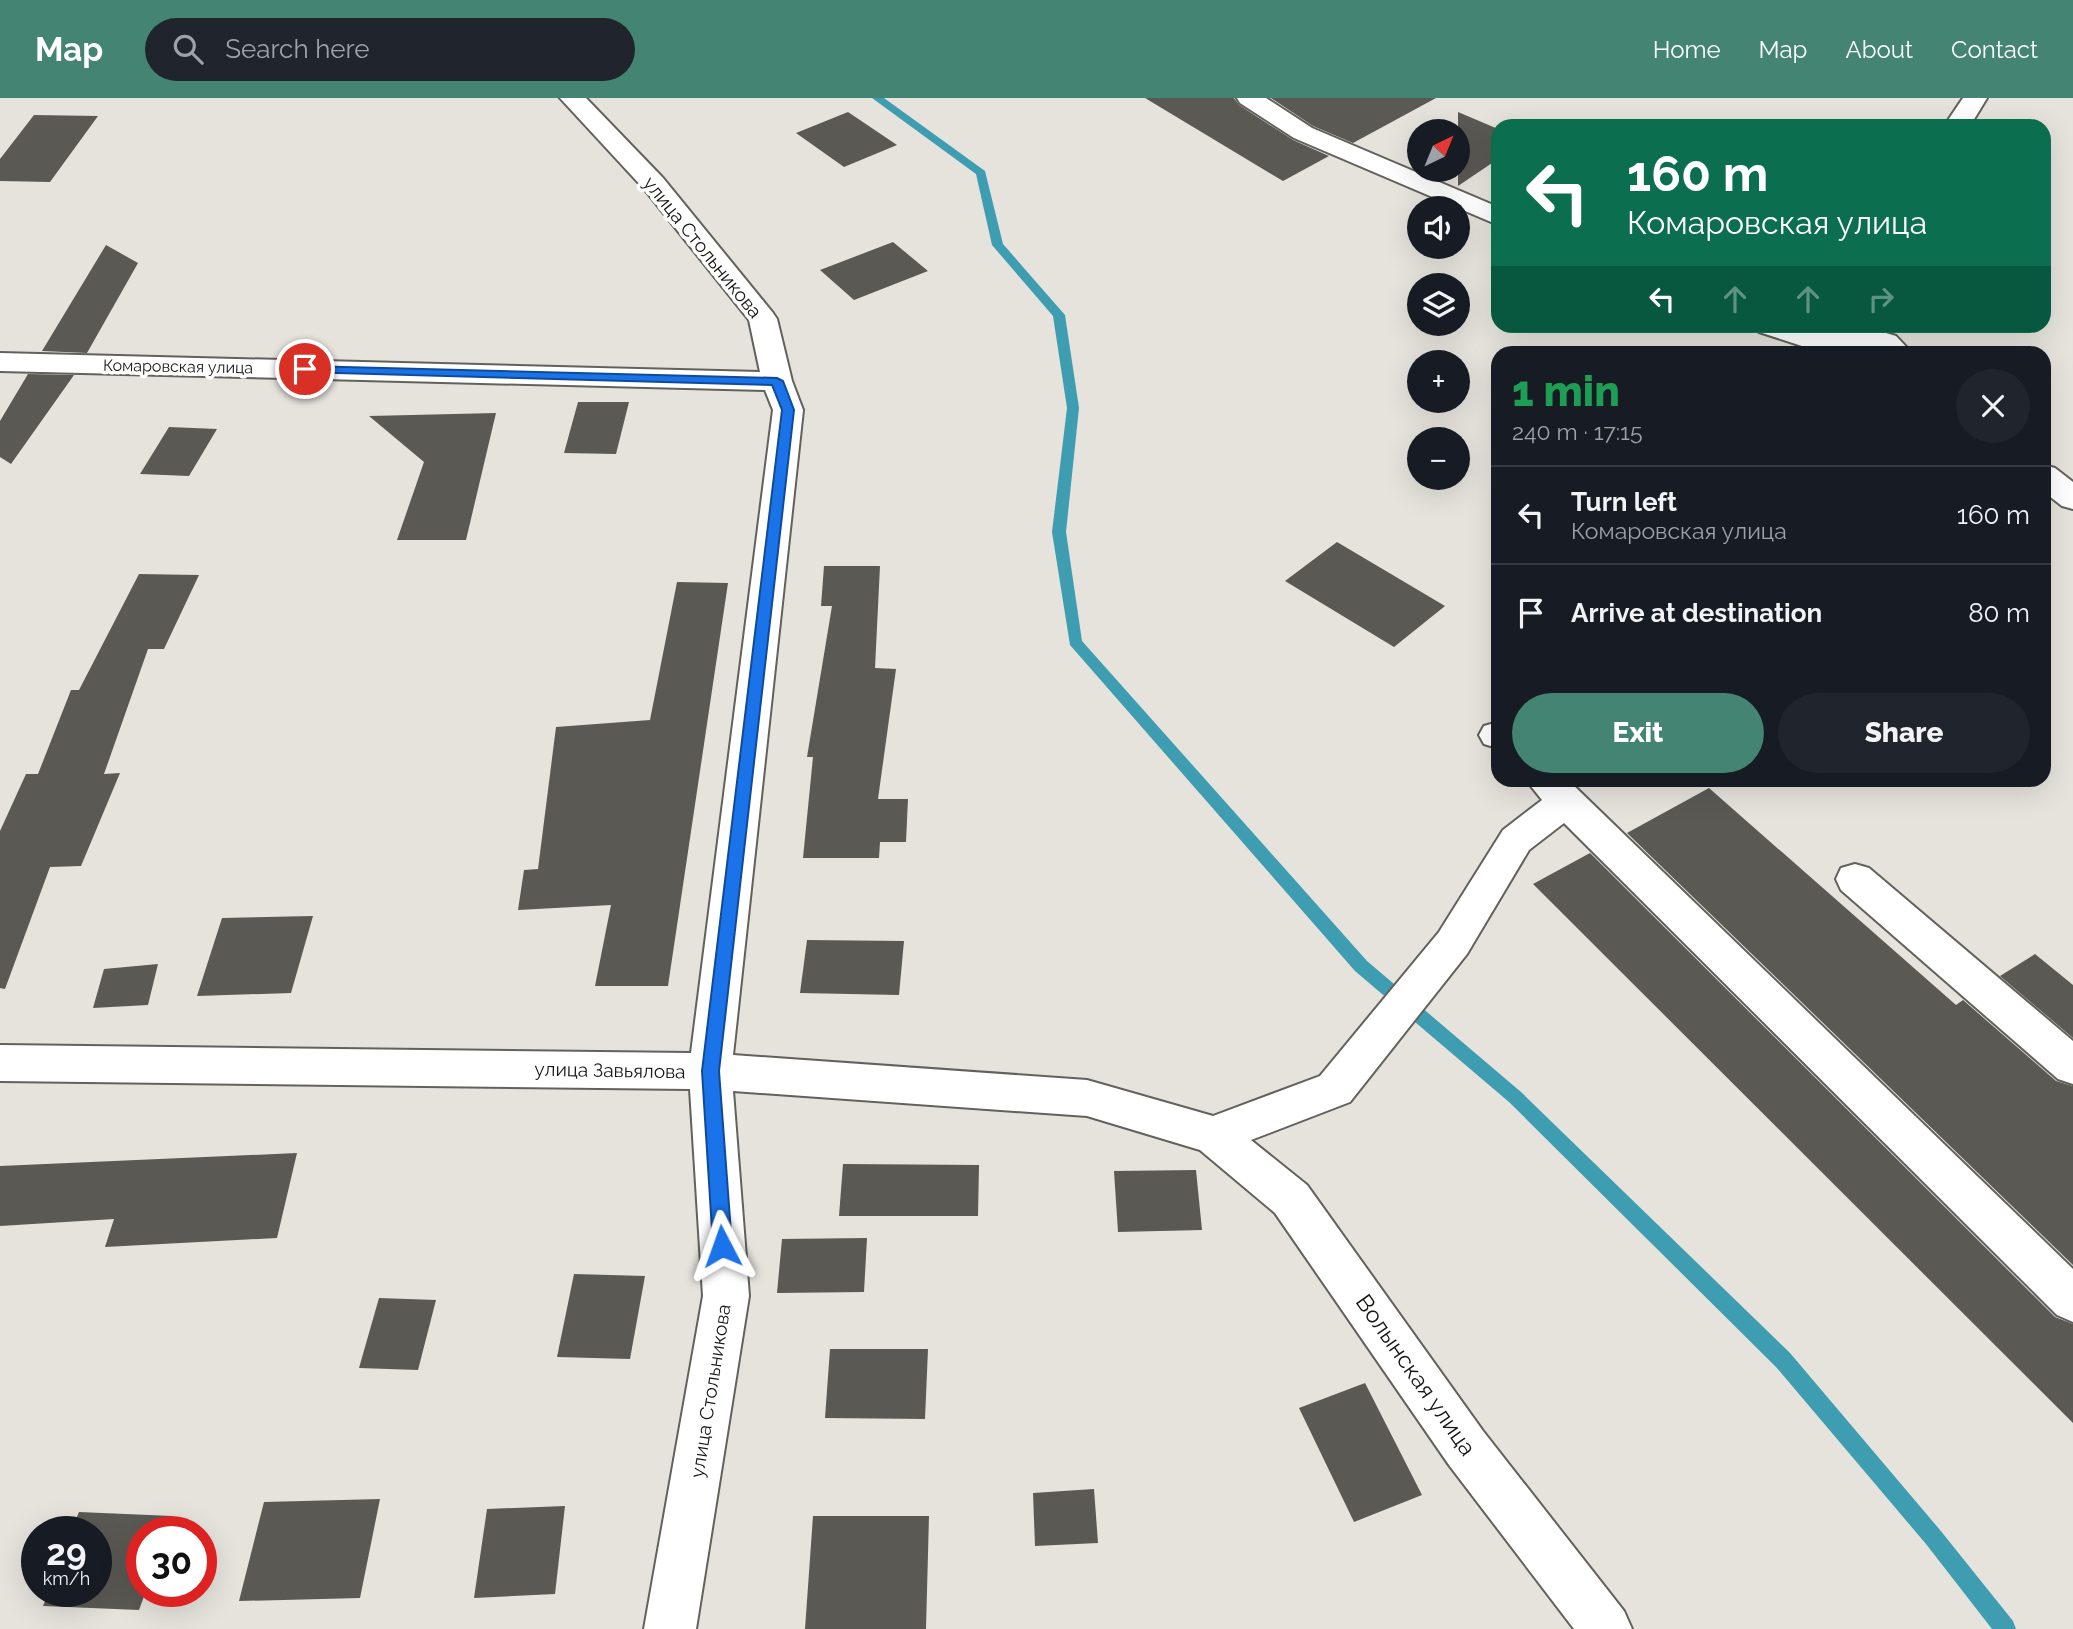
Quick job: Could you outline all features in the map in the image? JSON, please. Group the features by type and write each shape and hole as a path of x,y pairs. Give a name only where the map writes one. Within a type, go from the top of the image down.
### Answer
{"street":[{"name":"улица Стольникова","path":"572,98 654,184 763,318 777,381 788,410 710,1071 726,1296 670,1629"},
{"path":"1249,98 1303,134 1491,213"},
{"path":"1962,119 1975,98"},
{"path":"1790,333 1802,337 1889,340"},
{"name":"Комаровская улица","path":"0,362 777,381"},
{"path":"2051,481 2073,499"},
{"path":"1213,1135 1335,1089 1452,943 1516,840 1555,791 2073,1300"},
{"path":"1856,878 2073,1066"},
{"name":"улица Завьялова","path":"0,1063 710,1071 1087,1098 1213,1135"},
{"name":"Волынская улица","path":"1213,1135 1292,1199 1466,1448 1606,1629"}],"building":[{"path":"1145,98 1234,98 1239,105 1293,140 1329,156 1283,181"},
{"path":"1271,98 1436,98 1353,143 1313,126"},
{"path":"848,112 897,145 844,167 796,133"},
{"path":"1458,112 1491,126 1491,164 1470,178 1470,119 1458,119"},
{"path":"34,115 98,116 50,182 0,181 0,159"},
{"path":"893,242 928,271 854,300 820,270"},
{"path":"106,245 138,263 87,353 42,351"},
{"path":"28,374 74,375 11,464 0,457 0,421"},
{"path":"578,402 629,402 616,454 564,453"},
{"path":"496,413 466,540 397,540 424,462 369,416"},
{"path":"169,427 217,429 189,476 140,474"},
{"path":"1337,542 1445,606 1394,647 1285,581"},
{"path":"824,566 880,566 875,668 896,669 878,799 908,799 906,842 880,842 879,858 803,858 813,757 807,757 832,606 821,606"},
{"path":"139,574 199,575 164,649 148,649 104,774 120,773 81,866 50,867 5,989 0,988 0,831 26,774 38,774 71,690 79,690"},
{"path":"677,582 728,583 668,986 595,986 611,905 518,910 524,870 538,869 556,727 650,720"},
{"path":"1709,788 1956,1005 1963,1000 2056,1081 2073,1086 2073,1265 1627,833"},
{"path":"1590,853 2055,1317 2073,1324 2073,1423 1533,884"},
{"path":"313,916 291,993 197,996 222,918"},
{"path":"807,940 904,941 899,995 800,993"},
{"path":"2035,954 2073,985 2073,1038 2000,976"},
{"path":"158,964 148,1005 93,1008 104,969"},
{"path":"297,1153 277,1238 105,1247 114,1219 0,1226 0,1166"},
{"path":"843,1164 979,1165 978,1216 839,1216"},
{"path":"1196,1170 1202,1230 1118,1232 1114,1171"},
{"path":"867,1238 864,1292 777,1293 782,1239"},
{"path":"574,1274 645,1276 630,1359 557,1357"},
{"path":"379,1298 436,1300 418,1370 359,1368"},
{"path":"830,1349 928,1349 925,1419 825,1418"},
{"path":"1365,1383 1422,1495 1354,1522 1299,1408"},
{"path":"1094,1489 1098,1543 1035,1546 1033,1493"},
{"path":"380,1499 360,1598 239,1601 264,1502"},
{"path":"565,1506 555,1594 474,1598 487,1509"},
{"path":"79,1512 172,1516 126,1516 126,1607 140,1607 139,1610 67,1607 112,1607 112,1516 77,1516"},
{"path":"813,1516 929,1516 926,1629 805,1629"}],"waterway":[{"path":"877,98 981,173 998,245 1059,315 1073,408 1059,532 1075,642 1361,966 1515,1097 1783,1360 1933,1537 2005,1629"}],"route":[{"path":"305,369 777,381 788,410 710,1071 722,1246"}]}
